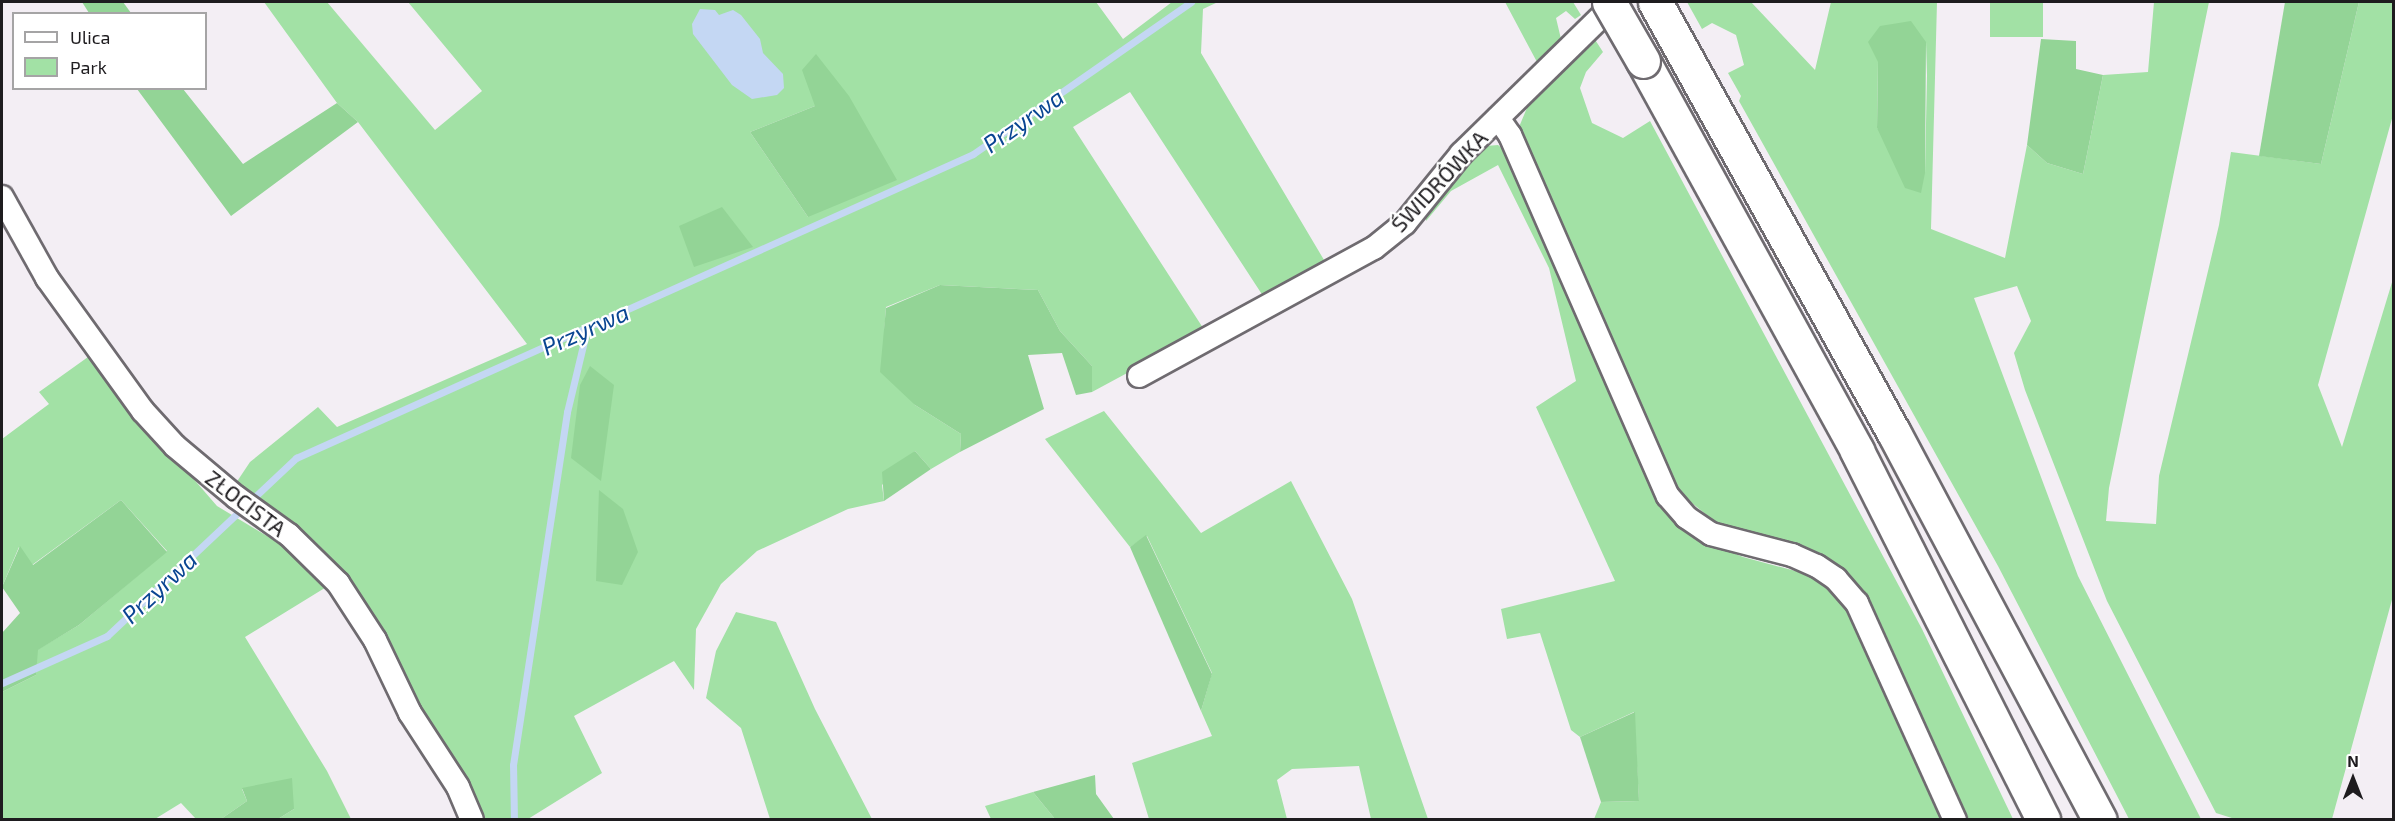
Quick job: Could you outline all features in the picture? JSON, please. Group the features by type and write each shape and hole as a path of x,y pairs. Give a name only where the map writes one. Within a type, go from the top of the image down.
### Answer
{"highway":[{"path":"1609,2 1857,451 2043,819"},
{"path":"1655,2 2014,654 2100,819"}],"street":[{"name":"ŚWIDRÓWKA","path":"1139,376 1374,248 1405,223 1461,154 1616,2"},
{"path":"1498,118 1510,135 1668,496 1686,517 1711,534 1792,555 1817,566 1857,603 1955,819"},
{"name":"ZŁOCISTA","path":"2,197 47,278 143,411 175,446 236,497 316,558 338,583 375,640 410,713 458,787 472,819"}],"green space":[{"path":"82,2 123,2 130,12 88,12"},
{"path":"264,2 327,2 435,130 482,91 408,2 1096,2 1123,39 1172,2 1218,2 1203,9 1201,53 1327,265 1265,299 1130,92 1073,127 1205,331 1092,392 1092,366 1060,331 1038,290 940,285 886,307 884,335 915,405 961,434 960,452 931,469 915,451 882,485 884,501 848,509 757,551 721,584 696,629 694,690 674,661 574,716 602,773 528,819 481,819 429,734 376,626 234,486 250,462 318,407 337,427 527,344 358,122 337,103","holes":["815,106 808,217 750,132"]},
{"path":"1505,2 1573,2 1581,15 1575,19 1566,11 1556,18 1561,39 1537,62"},
{"path":"1687,2 1751,2 1815,70 1831,2 1937,2 1931,229 2005,258 2027,145 2047,163 2083,174 2103,75 2148,72 2154,2 2209,2 2109,488 2106,521 2156,524 2159,476 2219,225 2231,152 2321,164 2359,2 2393,2 2393,115 2318,385 2342,447 2393,279 2393,596 2332,819 2235,819 2216,813 2107,601 2025,390 2014,353 2031,321 2017,286 1974,298 2078,576 2201,819 2129,819 1998,566 1739,101 1741,96 1728,73 1744,65 1736,35 1712,23 1702,29","holes":["1926,42 1925,173 1877,128 1878,62"]},
{"path":"1990,2 2043,2 2043,37 1990,37"},
{"path":"2285,2 2359,2 2321,164 2259,156"},
{"path":"1911,21 1926,42 1925,173 1921,193 1905,188 1877,128 1878,62 1868,42 1880,26"},
{"path":"1592,35 1603,52 1586,72 1580,88 1592,123 1623,138 1650,121 1922,629 2013,819 1965,819 1893,652 1857,583 1812,550 1719,525 1687,499 1664,467 1553,215 1549,196 1519,127 1534,91"},
{"path":"2041,39 2076,41 2076,69 2103,75 2083,174 2047,163 2027,145"},
{"path":"816,54 849,96 897,180 808,217 750,132 815,106 802,70"},
{"path":"138,90 184,90 243,164 337,103 358,122 231,216"},
{"path":"1498,145 1510,155 1657,502 1699,539 1743,557 1814,576 1840,600 1860,633 1945,819 1594,819 1601,802 1639,801 1634,712 1580,737 1571,730 1540,633 1507,639 1501,609 1615,581 1536,407 1576,381 1549,268 1498,165 1451,191 1426,221 1425,208 1462,165 1486,146"},
{"path":"722,207 753,247 694,267 679,226"},
{"path":"940,285 1038,290 1060,331 1092,366 1092,392 1076,395 1062,353 1028,355 1044,409 960,452 961,434 915,405 880,372 886,308"},
{"path":"88,357 217,506 302,557 328,586 245,637 327,771 351,819 278,819 294,809 242,789 247,801 221,819 196,819 181,803 155,819 2,819 2,692 36,675 37,650 79,625 167,551 121,500 32,565 19,547 2,587 2,439 49,404 39,392"},
{"path":"590,366 614,385 601,481 571,458 580,385"},
{"path":"1104,411 1201,533 1291,481 1352,599 1428,819 1371,819 1359,766 1292,769 1277,780 1287,819 1149,819 1132,763 1212,736 1201,711 1212,673 1147,536 1130,547 1045,439"},
{"path":"915,451 931,469 884,501 882,472"},
{"path":"599,490 623,509 638,552 622,585 596,581"},
{"path":"121,500 167,552 79,625 38,650 36,675 2,692 2,633 20,613 2,587 20,546 33,565"},
{"path":"1146,535 1212,674 1201,711 1130,547"},
{"path":"736,612 776,622 815,709 872,819 770,819 741,728 706,698 716,651"},
{"path":"1635,712 1639,801 1601,802 1580,737"},
{"path":"1095,775 1096,794 1114,819 1055,819 1033,792"},
{"path":"292,778 294,809 278,819 221,819 247,801 242,788"},
{"path":"1033,792 1055,819 991,819 985,806"}],"water":[{"path":"700,9 715,10 719,15 733,10 741,15 760,39 763,53 783,74 784,88 777,95 752,99 732,85 693,34 692,24"}],"waterway":[{"name":"Przyrwa","path":"2,683 107,636 296,458 973,154 1191,2"},
{"path":"514,820 513,765 567,412 587,329"}]}
